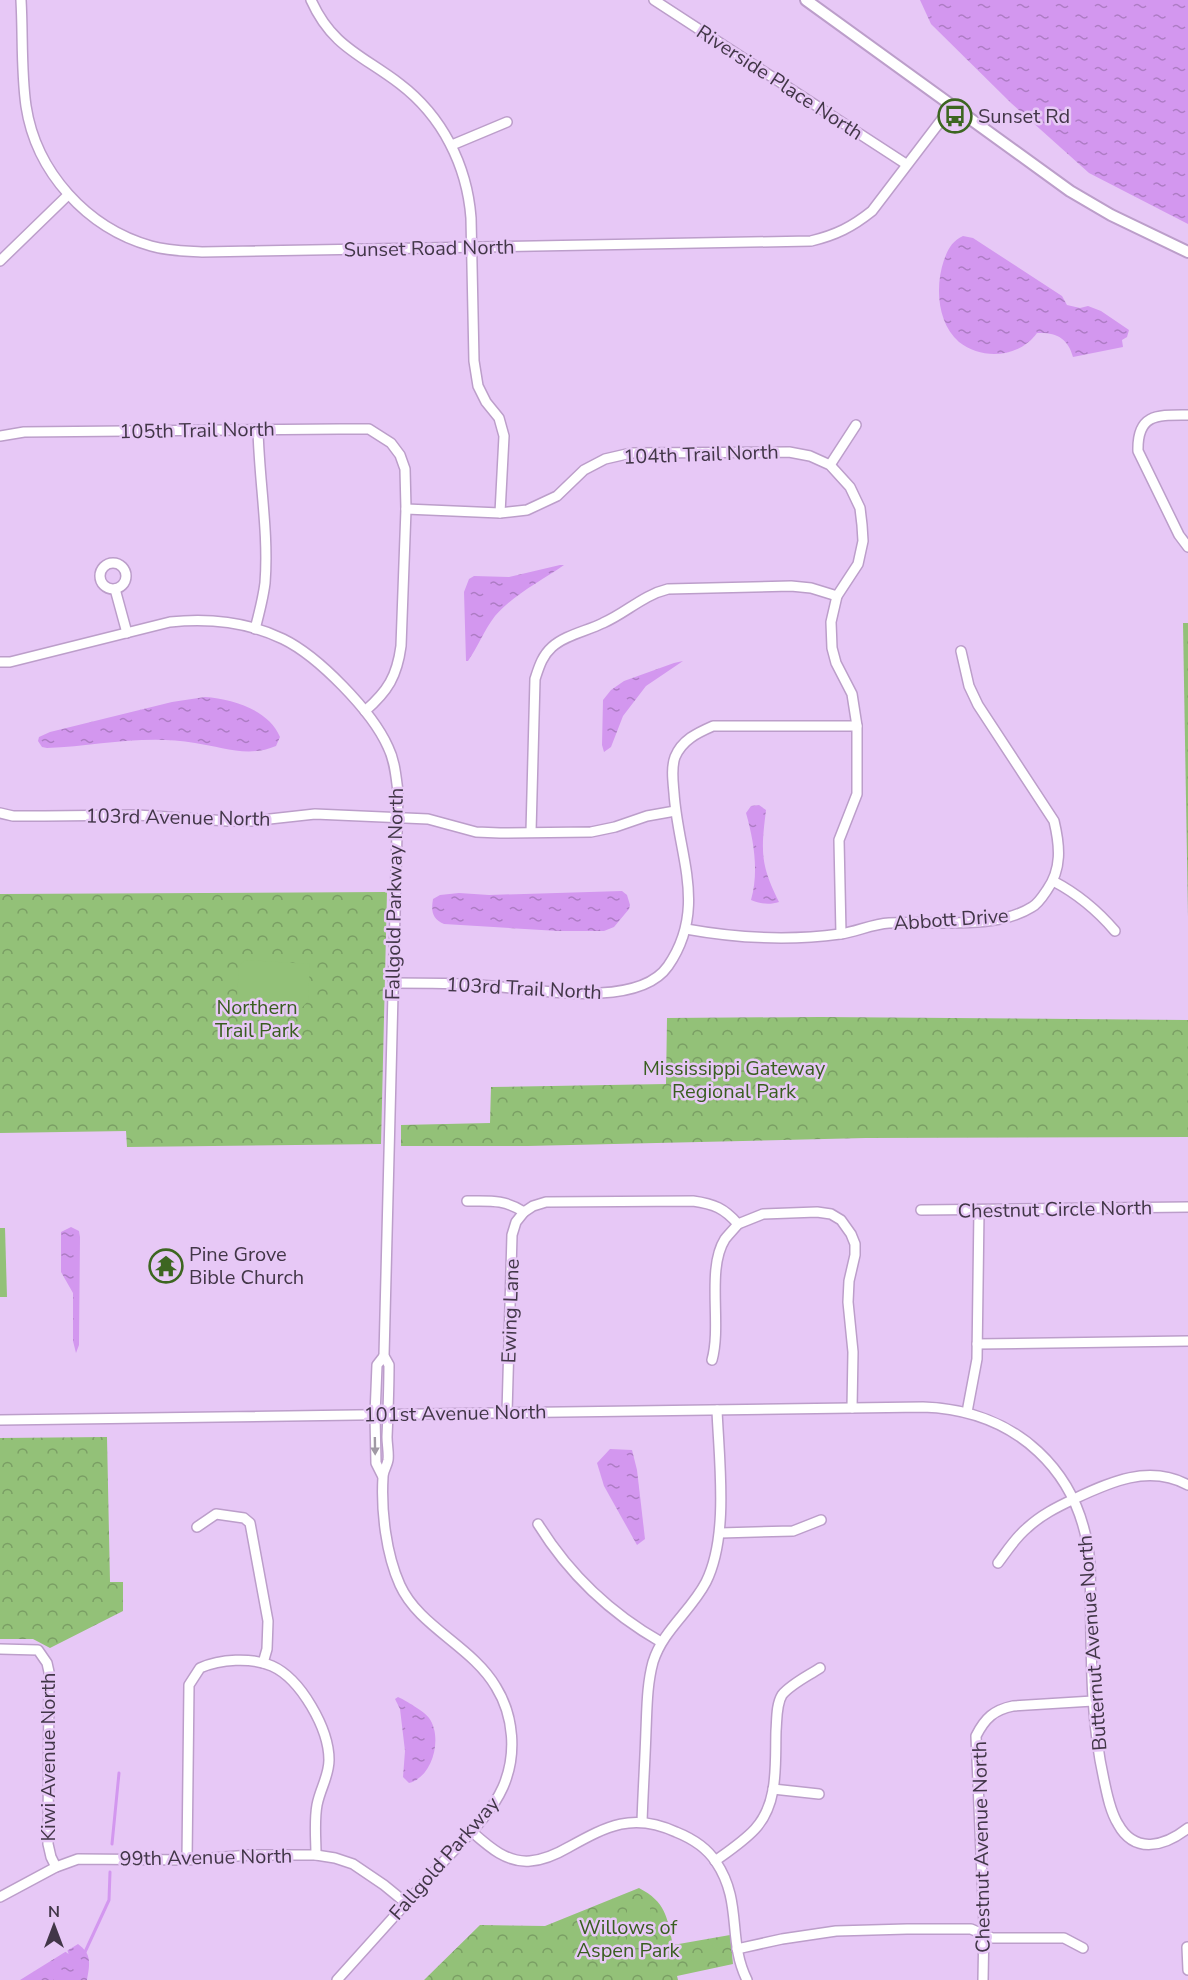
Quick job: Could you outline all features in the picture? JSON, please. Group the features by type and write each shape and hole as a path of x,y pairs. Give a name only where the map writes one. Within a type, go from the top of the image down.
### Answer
{"street":[{"name":"Sunset Road North","path":"21,0 24,83 30,123 41,154 68,195 87,212 114,230 152,246 177,251 811,242 835,235 872,211 952,106"},
{"path":"311,0 328,31 349,50 401,85 422,104 452,145 464,174 470,201 474,361 478,386 486,402 499,418 504,436 500,513"},
{"name":"Riverside Place North","path":"654,0 906,164"},
{"path":"806,0 1076,195 1125,222 1188,252"},
{"path":"452,145 507,122"},
{"path":"0,261 68,195"},
{"path":"1188,415 1160,415 1150,418 1142,426 1138,437 1138,451 1179,535 1188,547"},
{"path":"841,934 838,840 857,794 857,726 852,694 836,663 832,648 831,622 837,596 858,564 863,541 860,508 850,487 830,465 856,425"},
{"path":"255,629 265,581 263,487 259,464 258,429"},
{"name":"105th Trail North","path":"0,436 24,432 369,429 391,443 400,455 405,469 406,509"},
{"name":"104th Trail North","path":"406,509 500,513 526,510 557,496 584,470 605,459 631,453 789,452 810,456 830,465"},
{"path":"365,711 381,696 399,665 403,624 406,509"},
{"path":"531,832 535,679 544,656 554,645 603,623 652,593 668,589 791,586 811,588 837,596"},
{"path":"116,589 127,633"},
{"name":"Fallgold Parkway North","path":"0,662 10,662 170,622 195,619 223,621 283,639 307,655 338,682 365,711 388,746 395,767 399,792 384,1356 390,1365 388,1460 382,1475"},
{"name":"Abbott Drive","path":"686,929 738,937 841,934 885,923 991,921 1015,916 1034,906 1053,881 1059,859 1059,839 1054,821 978,705 969,687 961,651"},
{"name":"103rd Trail North","path":"393,983 477,985 575,994 631,990 651,981 667,968 678,949 686,929 690,905 688,880 675,811 672,772 675,757 683,743 713,726 857,726"},
{"name":"103rd Avenue North","path":"0,813 24,816 137,815 228,821 251,821 315,814 428,819 477,832 591,832 647,816 675,811"},
{"path":"1053,881 1077,893 1115,931"},
{"path":"467,1201 498,1201 512,1204 524,1212 546,1202 693,1201 710,1203 727,1212 738,1224"},
{"name":"Chestnut Circle North","path":"921,1210 1188,1207"},
{"path":"967,1412 975,1374 977,1344 978,1210"},
{"name":"Ewing Lane","path":"507,1413 512,1235 516,1222 524,1212"},
{"path":"712,1360 716,1344 716,1266 724,1240 738,1224 762,1214 817,1212 831,1214 840,1220 851,1234 855,1244 848,1302 853,1352 852,1408"},
{"path":"977,1344 1188,1341"},
{"name":"Fallgold Parkway North","path":"382,1475 376,1463 375,1415 377,1365 384,1356"},
{"name":"101st Avenue North","path":"0,1420 909,1407"},
{"name":"Butternut Avenue North","path":"909,1407 943,1408 967,1412 999,1424 1034,1447 1059,1474 1083,1522 1089,1546 1096,1737 1101,1769 1117,1823 1126,1835 1141,1843 1158,1845 1188,1828"},
{"path":"642,1822 648,1687 654,1661 661,1642 703,1587 714,1563 720,1533 717,1410"},
{"name":"Fallgold Parkway","path":"337,1980 494,1804 504,1787 510,1768 512,1747 511,1726 506,1707 486,1671 422,1614 400,1587 394,1570 386,1529 382,1475"},
{"path":"998,1563 1027,1528 1053,1509 1103,1485 1121,1478 1160,1476 1188,1485"},
{"path":"197,1527 216,1514 244,1518 250,1523 268,1621 267,1649 263,1663"},
{"path":"720,1533 793,1531 821,1520"},
{"path":"538,1524 554,1550 605,1604 631,1625 661,1642"},
{"name":"Kiwi Avenue North","path":"0,1650 38,1650 47,1663 49,1672 48,1844 56,1867"},
{"path":"187,1860 189,1685 200,1668 222,1661 263,1663 283,1673 303,1694 321,1723 329,1760 328,1774 316,1811 316,1855"},
{"path":"715,1861 757,1827 765,1814 773,1790 779,1702 788,1690 820,1668"},
{"name":"Chestnut Avenue North","path":"983,1980 984,1934 976,1736 990,1715 1001,1708 1093,1701"},
{"path":"773,1790 819,1794"},
{"path":"471,1831 501,1855 529,1862 556,1854 614,1825 642,1822 660,1825 691,1839 715,1861 726,1880 732,1897 737,1949 747,1980"},
{"name":"99th Avenue North","path":"0,1897 56,1867 78,1859 187,1860 250,1855 316,1855 353,1864 406,1903"},
{"path":"737,1949 810,1934 862,1929 971,1929 992,1938 1064,1938 1083,1948"},
{"path":"1187,1947 1188,1970"}],"green space":[{"path":"1183,623 1188,623 1188,917"},
{"name":"Northern Trail Park","path":"387,892 381,1144 127,1147 126,1131 0,1133 0,894"},
{"path":"246,960 310,964 308,1001 293,1017 268,1021 236,1018 239,965"},
{"name":"Mississippi Gateway Regional Park","path":"667,1018 1188,1020 1188,1137 866,1138 528,1146 401,1146 401,1125 490,1123 491,1087 666,1084"},
{"path":"0,1228 5,1228 7,1297 0,1297"},
{"path":"107,1437 110,1582 123,1582 123,1611 50,1648 33,1639 0,1639 0,1438"},
{"name":"Willows of Aspen Park","path":"639,1888 655,1899 664,1911 673,1945 730,1935 733,1964 677,1976 678,1980 424,1980 480,1925 545,1926"},
{"path":"627,1907 650,1907 651,1948 627,1948"}],"water":[{"path":"920,0 1188,0 1188,224 1089,173 1011,103 931,24"},
{"path":"963,236 973,238 1062,296 1067,305 1080,308 1088,306 1101,311 1129,330 1127,337 1122,340 1123,347 1073,357 1064,341 1055,335 1044,333 1037,333 1021,347 1001,354 979,352 959,342 946,325 942,315 939,281 949,249"},
{"path":"564,565 502,608 491,621 472,656 466,661 464,592 469,579 474,576 509,577"},
{"path":"683,661 646,686 623,716 611,747 604,752 602,745 603,700 611,690 624,681"},
{"path":"205,697 238,703 259,713 275,728 280,737 276,746 245,751 158,740 47,748 42,747 38,741 39,737 50,732 172,702"},
{"path":"759,805 766,810 763,836 765,867 779,902 772,904 751,900 755,879 755,856 746,813 751,806"},
{"path":"622,891 627,895 629,909 614,927 604,931 558,931 444,924 437,920 432,911 433,899 440,895 459,893 489,895"},
{"path":"71,1227 79,1231 80,1237 79,1345 76,1353 73,1341 73,1293 61,1272 61,1232"},
{"path":"610,1449 632,1450 637,1470 645,1539 637,1545 604,1486 597,1463"},
{"path":"398,1697 427,1715 435,1735 430,1765 417,1779 409,1783 403,1777 405,1751 400,1709 395,1699"},
{"path":"78,1944 86,1952 89,1960 87,1980 20,1980"}],"waterway":[{"path":"112,1844 119,1773"},
{"path":"85,1952 109,1900 110,1872"}],"place":[{"name":"Sunset Rd","path":"955,116"},
{"name":"Pine Grove Bible Church","path":"166,1266"}]}
